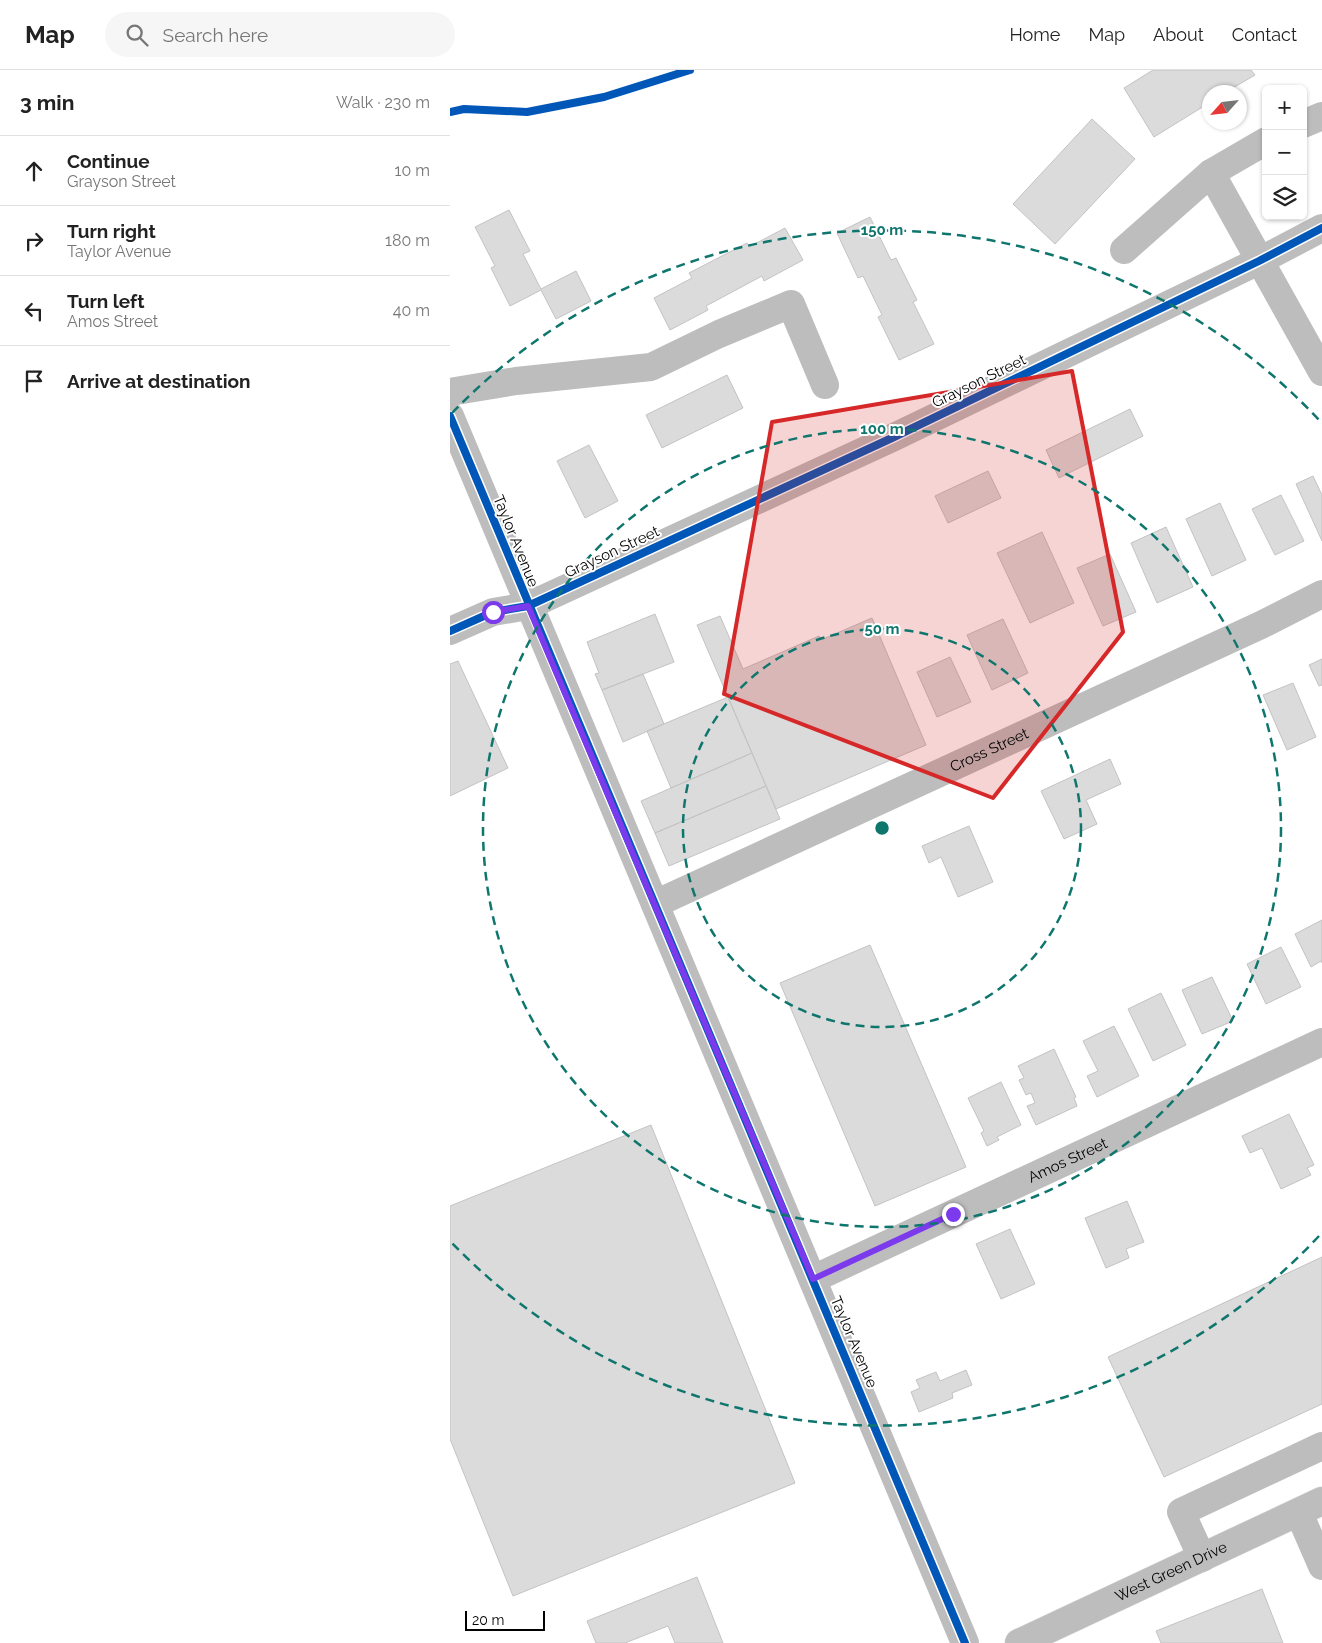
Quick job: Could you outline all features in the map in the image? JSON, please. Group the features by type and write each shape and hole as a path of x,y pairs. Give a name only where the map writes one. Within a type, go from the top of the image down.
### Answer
{"street":[{"path":"1307,122 1322,116"},
{"path":"1124,250 1212,173 1262,144"},
{"path":"1212,173 1322,372"},
{"name":"Grayson Street","path":"450,631 493,612 528,606 892,438 1259,261 1322,228"},
{"path":"450,392 516,381 651,367 719,334 791,304 825,385"},
{"name":"Taylor Avenue","path":"450,416 528,606 965,1643"},
{"name":"Cross Street","path":"655,904 1261,625 1322,594"},
{"name":"Amos Street","path":"813,1279 1322,1042"},
{"path":"1202,1558 1181,1512 1322,1446"},
{"path":"1310,1507 1322,1564"},
{"name":"West Green Drive","path":"1019,1643 1310,1507"}],"highlighted area":[{"path":"1072,371 1123,632 993,798 724,694 772,422"}],"building":[{"path":"1153,70 1251,70 1255,75 1238,85 1202,85 1202,107 1154,137 1124,88"},
{"path":"1092,119 1135,159 1055,244 1013,204"},
{"path":"509,210 530,251 523,254 541,289 576,271 591,301 556,319 541,290 510,306 491,268 495,266 475,227"},
{"path":"870,217 891,260 896,258 917,300 913,302 934,344 899,360 878,317 882,315 863,276 858,278 837,233"},
{"path":"785,228 803,260 764,281 762,276 706,306 708,310 670,330 654,298 692,278 689,273 747,243 749,247"},
{"path":"727,375 743,408 662,448 646,415"},
{"path":"1130,409 1143,436 1059,478 1046,450"},
{"path":"589,445 618,501 585,518 557,461"},
{"path":"988,471 1001,498 948,523 935,496"},
{"path":"1313,476 1322,495 1322,541 1296,484"},
{"path":"1281,495 1304,541 1275,555 1252,509"},
{"path":"1220,503 1246,560 1212,576 1186,519"},
{"path":"1166,527 1193,587 1157,603 1131,543"},
{"path":"1042,532 1074,603 1030,623 997,553"},
{"path":"1110,554 1136,612 1103,626 1077,568"},
{"path":"655,614 674,662 602,690 595,674 599,673 587,642"},
{"path":"720,616 743,669 819,636 821,640 872,618 926,745 776,809 697,625"},
{"path":"1003,619 1028,673 992,690 967,635"},
{"path":"950,657 971,702 937,717 917,672"},
{"path":"1322,659 1322,685 1319,686 1309,665"},
{"path":"458,661 508,768 450,796 450,664"},
{"path":"643,674 664,724 623,742 602,690"},
{"path":"1293,683 1316,737 1287,750 1263,695"},
{"path":"728,697 752,753 671,788 647,731"},
{"path":"752,753 766,786 655,833 641,801"},
{"path":"1110,759 1121,784 1086,800 1097,824 1064,839 1041,791"},
{"path":"766,786 780,819 669,866 655,833"},
{"path":"969,826 993,882 958,897 941,857 929,863 922,846"},
{"path":"1322,920 1322,963 1321,961 1311,967 1295,934"},
{"path":"870,945 966,1167 875,1206 780,983"},
{"path":"1281,947 1301,987 1266,1004 1247,964"},
{"path":"1212,977 1233,1021 1202,1034 1182,990"},
{"path":"1161,993 1186,1045 1153,1061 1128,1009"},
{"path":"1114,1026 1139,1076 1097,1097 1087,1076 1098,1071 1083,1041"},
{"path":"1054,1049 1076,1097 1074,1098 1077,1106 1036,1125 1027,1106 1035,1103 1031,1093 1026,1095 1019,1080 1024,1078 1018,1066"},
{"path":"1001,1082 1021,1125 997,1137 999,1140 987,1146 981,1133 984,1131 968,1098"},
{"path":"1289,1114 1314,1165 1307,1168 1311,1175 1281,1189 1262,1148 1250,1153 1242,1136"},
{"path":"651,1125 795,1483 513,1596 450,1439 450,1206"},
{"path":"1127,1201 1144,1242 1126,1249 1129,1258 1106,1268 1085,1218"},
{"path":"1010,1229 1035,1284 1001,1299 976,1244"},
{"path":"1322,1257 1322,1404 1164,1477 1108,1357"},
{"path":"966,1370 972,1385 952,1393 953,1398 919,1412 911,1392 920,1388 916,1380 936,1372 940,1381"},
{"path":"697,1577 723,1643 675,1643 668,1626 625,1643 596,1643 587,1621"},
{"path":"1262,1589 1283,1643 1161,1643 1156,1631"}],"cycle path":[{"path":"450,112 464,109 527,112 604,97 690,70"},
{"path":"450,631 493,612 528,606 892,438 1259,261 1322,228"},
{"path":"450,416 965,1643"}],"route":[{"path":"493,612 528,606 813,1279 953,1214"}]}
